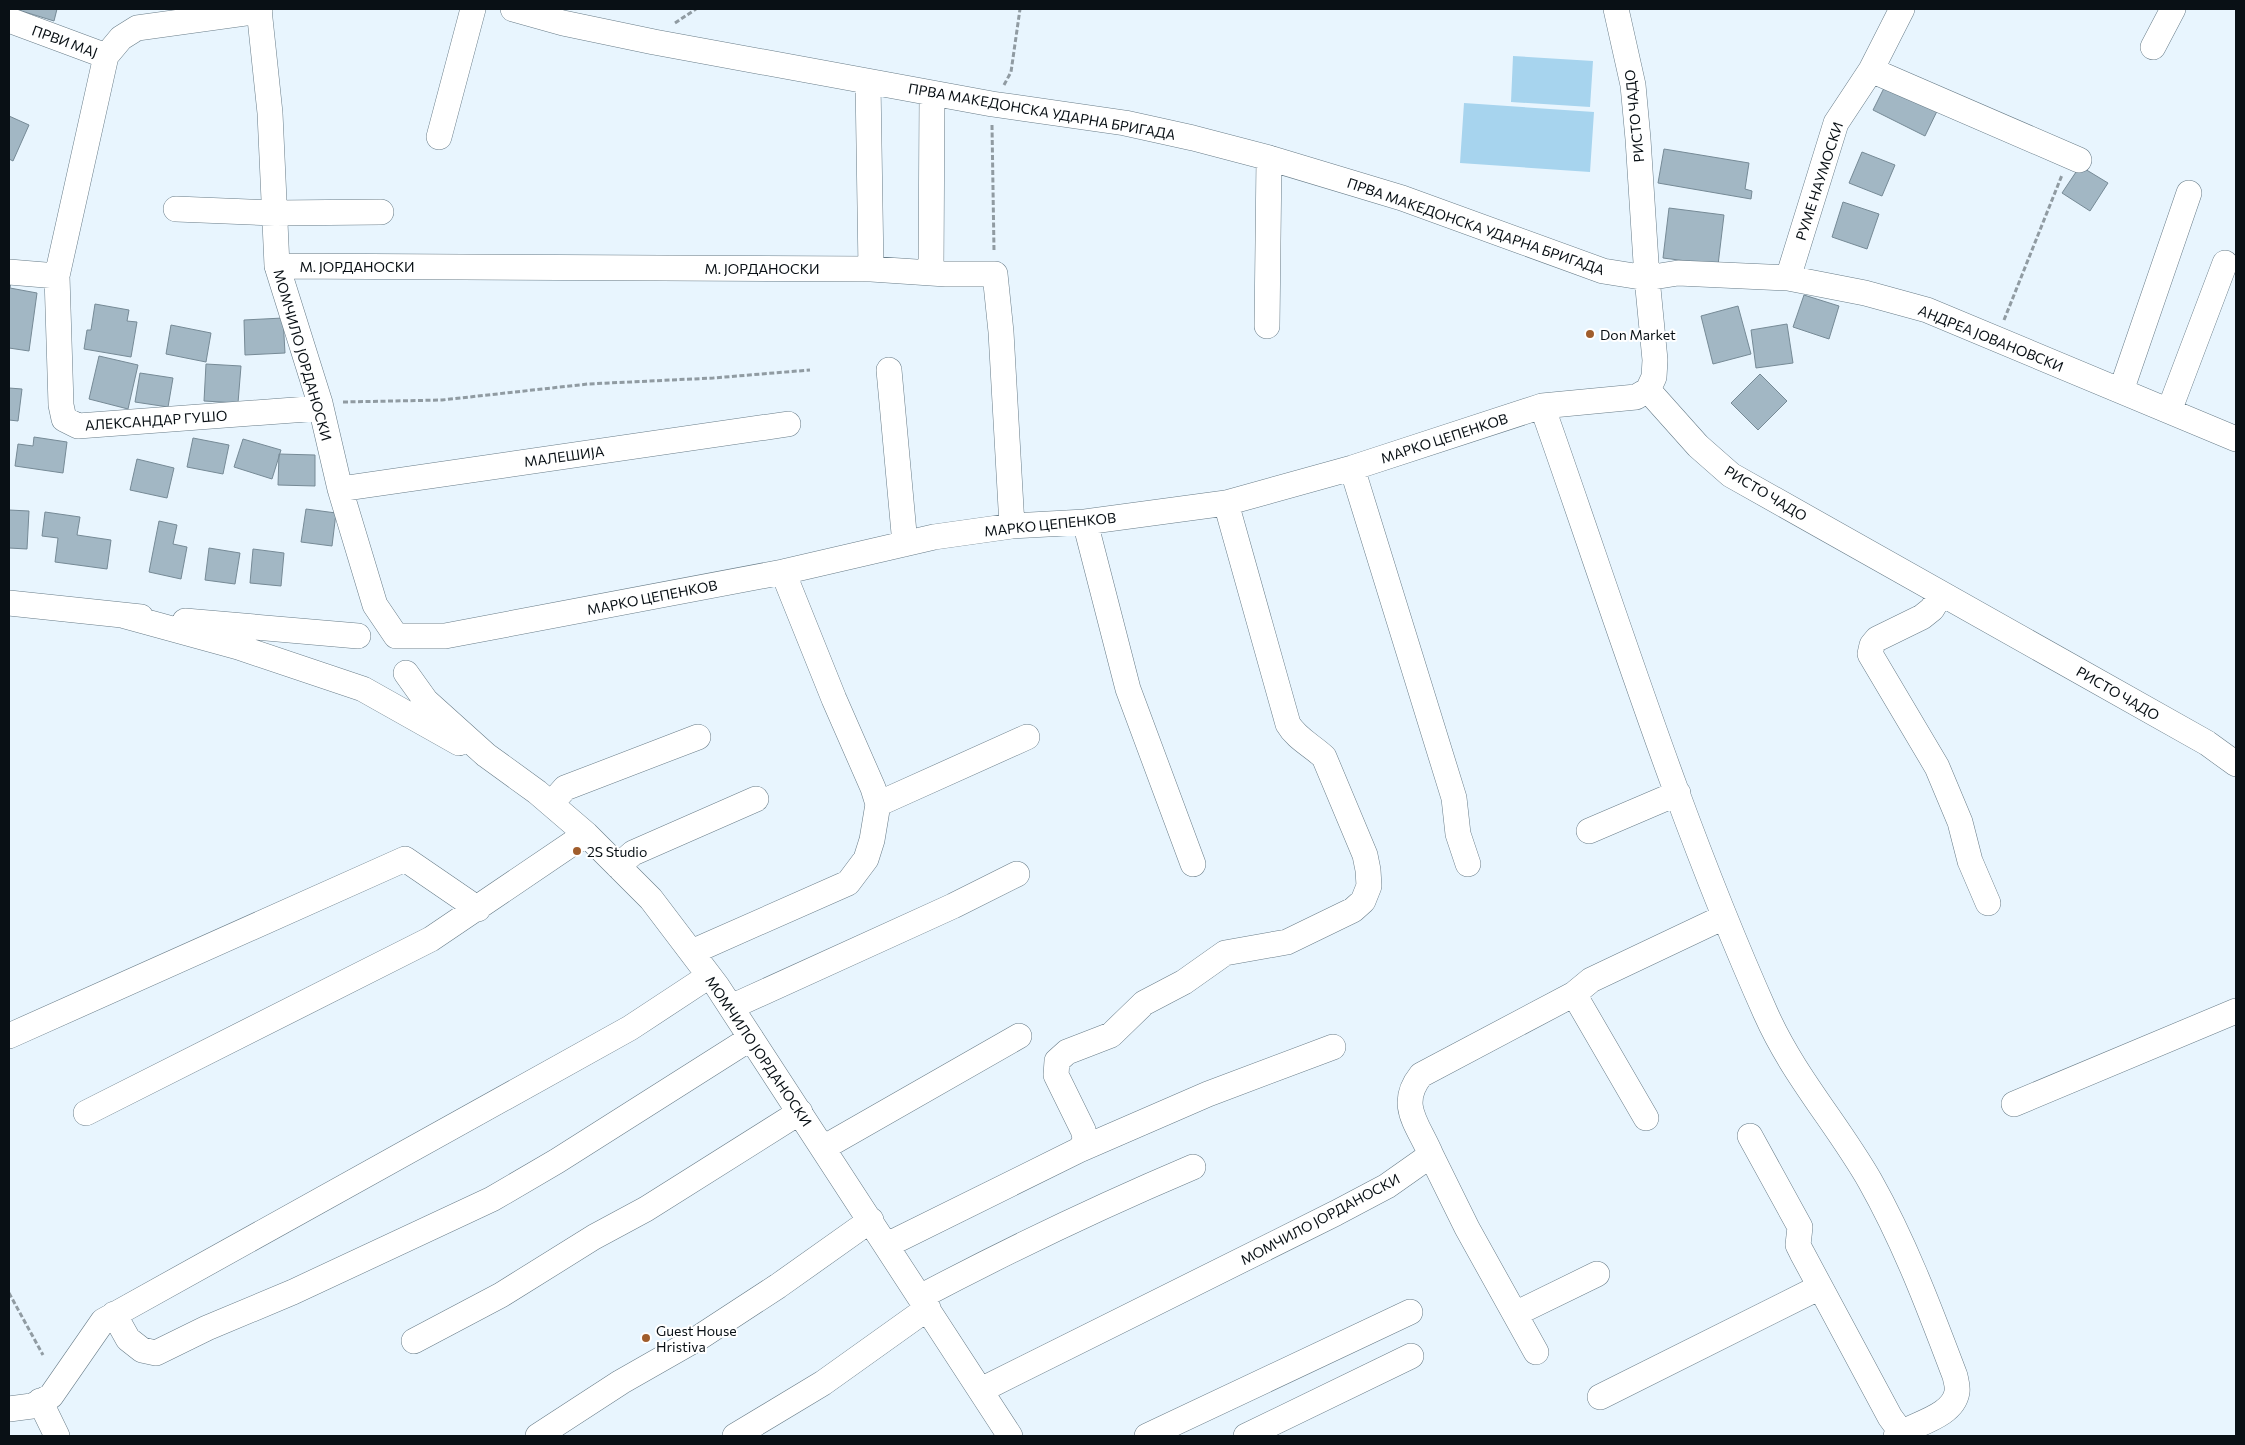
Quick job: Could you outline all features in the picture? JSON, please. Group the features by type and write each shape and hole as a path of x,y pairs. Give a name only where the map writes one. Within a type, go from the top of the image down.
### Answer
{"street":[{"path":"439,137 473,9"},
{"name":"ПРВА МАКЕДОНСКА УДАРНА БРИГАДА","path":"513,9 563,23 654,42 868,82 992,104 1125,123 1269,158 1402,198 1603,271 1647,278"},
{"name":"РИСТО ЧАДО","path":"1616,9 1632,85 1655,360 1654,377 1648,390 1698,446 1731,475 2207,743 2236,764"},
{"name":"РУМЕ НАУМОСКИ","path":"1788,278 1836,123 1871,70 1902,9"},
{"path":"2153,47 2173,9"},
{"name":"ПРВИ МАЈ","path":"9,20 106,56 121,38 137,28 259,10"},
{"name":"МОМЧИЛО ЈОРДАНОСКИ","path":"259,10 270,113 276,266 321,405 340,489 375,605"},
{"path":"9,272 57,276 106,56"},
{"path":"1871,70 2074,158"},
{"path":"868,82 871,269"},
{"path":"931,273 932,93"},
{"path":"1268,326 1269,158"},
{"path":"2121,391 2189,193"},
{"path":"176,209 275,213 381,212"},
{"path":"2169,412 2225,263"},
{"name":"М. ЈОРДАНОСКИ","path":"276,266 871,269 931,273 995,274"},
{"name":"АНДРЕА ЈОВАНОВСКИ","path":"1647,278 1678,273 1788,278 1865,293 1927,310 2236,439"},
{"path":"995,274 1002,332 1012,526"},
{"name":"АЛЕКСАНДАР ГУШО","path":"57,276 61,405 64,419 78,426 321,405"},
{"path":"889,370 905,544"},
{"name":"МАРКО ЦЕПЕНКОВ","path":"445,636 782,572 905,544 1012,526 1085,522 1226,503 1352,468 1542,406 1636,397 1648,390"},
{"path":"1542,406 1678,793 1724,917 1768,1018 1810,1091 1869,1179 1890,1217 1955,1376 1957,1392 1951,1404 1939,1415 1899,1434 1798,1245 1800,1228 1750,1136"},
{"name":"МАЛЕШИЈА","path":"340,489 788,424"},
{"path":"1352,468 1454,798 1458,834 1468,864"},
{"path":"1079,1150 1084,1144 1085,1137 1056,1075 1057,1061 1061,1057 1067,1052 1111,1035 1144,1003 1184,982 1224,953 1287,942 1353,910 1362,901 1369,886 1365,855 1324,756 1293,733 1288,724 1226,503"},
{"path":"1085,522 1128,689 1193,864"},
{"path":"692,954 701,948 848,883 866,859 872,840 878,804 873,788 782,572"},
{"path":"1940,594 1932,609 1922,617 1877,639 1872,645 1870,654 1937,767 1960,822 1970,862 1988,903"},
{"path":"9,603 125,616 362,633 377,630 387,631 396,636 445,636"},
{"path":"375,605 374,621 350,644 346,654 345,664 351,678 363,689 456,742 486,755"},
{"path":"375,605 403,644 407,668 426,701 486,755"},
{"path":"125,616 238,647 363,689 383,692 393,688 400,682 407,668 422,649 445,636"},
{"path":"551,804 565,788 698,737"},
{"path":"878,804 1027,737"},
{"name":"МОМЧИЛО ЈОРДАНОСКИ","path":"486,755 551,804 586,834 651,899 731,1007 1010,1436"},
{"path":"1589,831 1678,793"},
{"path":"618,866 633,853 756,799"},
{"path":"86,1113 430,939 478,909 586,834"},
{"path":"9,1036 405,859 478,909"},
{"path":"731,1007 953,906 1017,874"},
{"path":"1536,1352 1467,1228 1431,1155 1408,1100 1412,1085 1421,1075 1574,994 1590,980 1724,917"},
{"path":"9,1409 32,1406 50,1396 103,1320 630,1028 709,976"},
{"path":"1574,994 1646,1118"},
{"path":"2014,1104 2236,1011"},
{"path":"823,1148 1019,1036"},
{"path":"114,1314 128,1339 142,1350 156,1353 207,1328 302,1288 492,1199 557,1161 751,1038"},
{"path":"887,1245 1079,1150 1208,1094 1333,1047"},
{"path":"414,1341 500,1295 594,1237 646,1209 800,1112"},
{"name":"МОМЧИЛО ЈОРДАНОСКИ","path":"981,1390 1345,1209 1387,1186 1431,1155"},
{"path":"735,1436 823,1382 924,1302 984,1264 1137,1191 1193,1167"},
{"path":"538,1436 621,1382 700,1337 778,1286 871,1220"},
{"path":"1514,1314 1597,1274"},
{"path":"1600,1397 1820,1287"},
{"path":"1147,1436 1410,1312"},
{"path":"1246,1436 1411,1356"},
{"path":"40,1402 58,1436"}],"path":[{"path":"995,274 992,104 1011,72 1020,9"},
{"path":"1996,339 2074,158"},
{"path":"321,405 442,400 588,384 713,378 810,370"},
{"path":"9,1293 43,1355"}],"shaded area":[{"path":"1513,56 1593,61 1590,107 1511,102"},
{"path":"1464,103 1594,112 1590,172 1460,163"}],"building":[{"path":"15,9 57,9 54,21"},
{"path":"1888,80 1939,107 1925,136 1873,110"},
{"path":"9,116 29,125 13,161 9,159"},
{"path":"1664,149 1749,163 1745,189 1752,191 1751,199 1658,183"},
{"path":"1862,152 1895,165 1882,196 1849,183"},
{"path":"2080,166 2108,183 2090,211 2062,193"},
{"path":"1843,202 1879,214 1867,249 1832,237"},
{"path":"1669,208 1724,215 1718,265 1663,258"},
{"path":"9,280 11,281 10,288 37,293 29,351 9,348"},
{"path":"1804,295 1839,306 1829,339 1793,327"},
{"path":"95,304 129,310 127,321 137,322 131,357 84,349 87,330 91,330"},
{"path":"1738,306 1751,354 1713,364 1701,316"},
{"path":"283,318 285,353 245,355 244,320"},
{"path":"1787,324 1793,363 1756,368 1751,330"},
{"path":"171,325 211,333 206,362 166,354"},
{"path":"99,356 138,365 128,409 89,399"},
{"path":"206,364 241,366 238,403 204,401"},
{"path":"140,373 173,378 168,407 135,402"},
{"path":"1760,374 1787,401 1758,430 1731,403"},
{"path":"9,388 22,389 18,421 9,420"},
{"path":"34,437 67,442 63,473 15,466 18,444 33,446"},
{"path":"193,438 229,445 223,474 187,467"},
{"path":"243,439 281,450 272,479 234,467"},
{"path":"279,454 315,455 315,486 278,485"},
{"path":"137,459 174,468 167,498 130,490"},
{"path":"306,509 336,513 332,546 301,542"},
{"path":"9,510 29,511 27,549 9,548"},
{"path":"45,512 80,517 77,535 111,540 107,569 55,562 58,538 42,536"},
{"path":"159,521 177,525 173,544 187,547 181,579 149,572"},
{"path":"209,548 240,553 235,584 205,580"},
{"path":"253,549 284,553 281,586 250,583"}],"place":[{"name":"Don Market","path":"1590,334"},
{"name":"2S Studio","path":"577,851"},
{"name":"Guest House Hristiva","path":"646,1338"}]}
